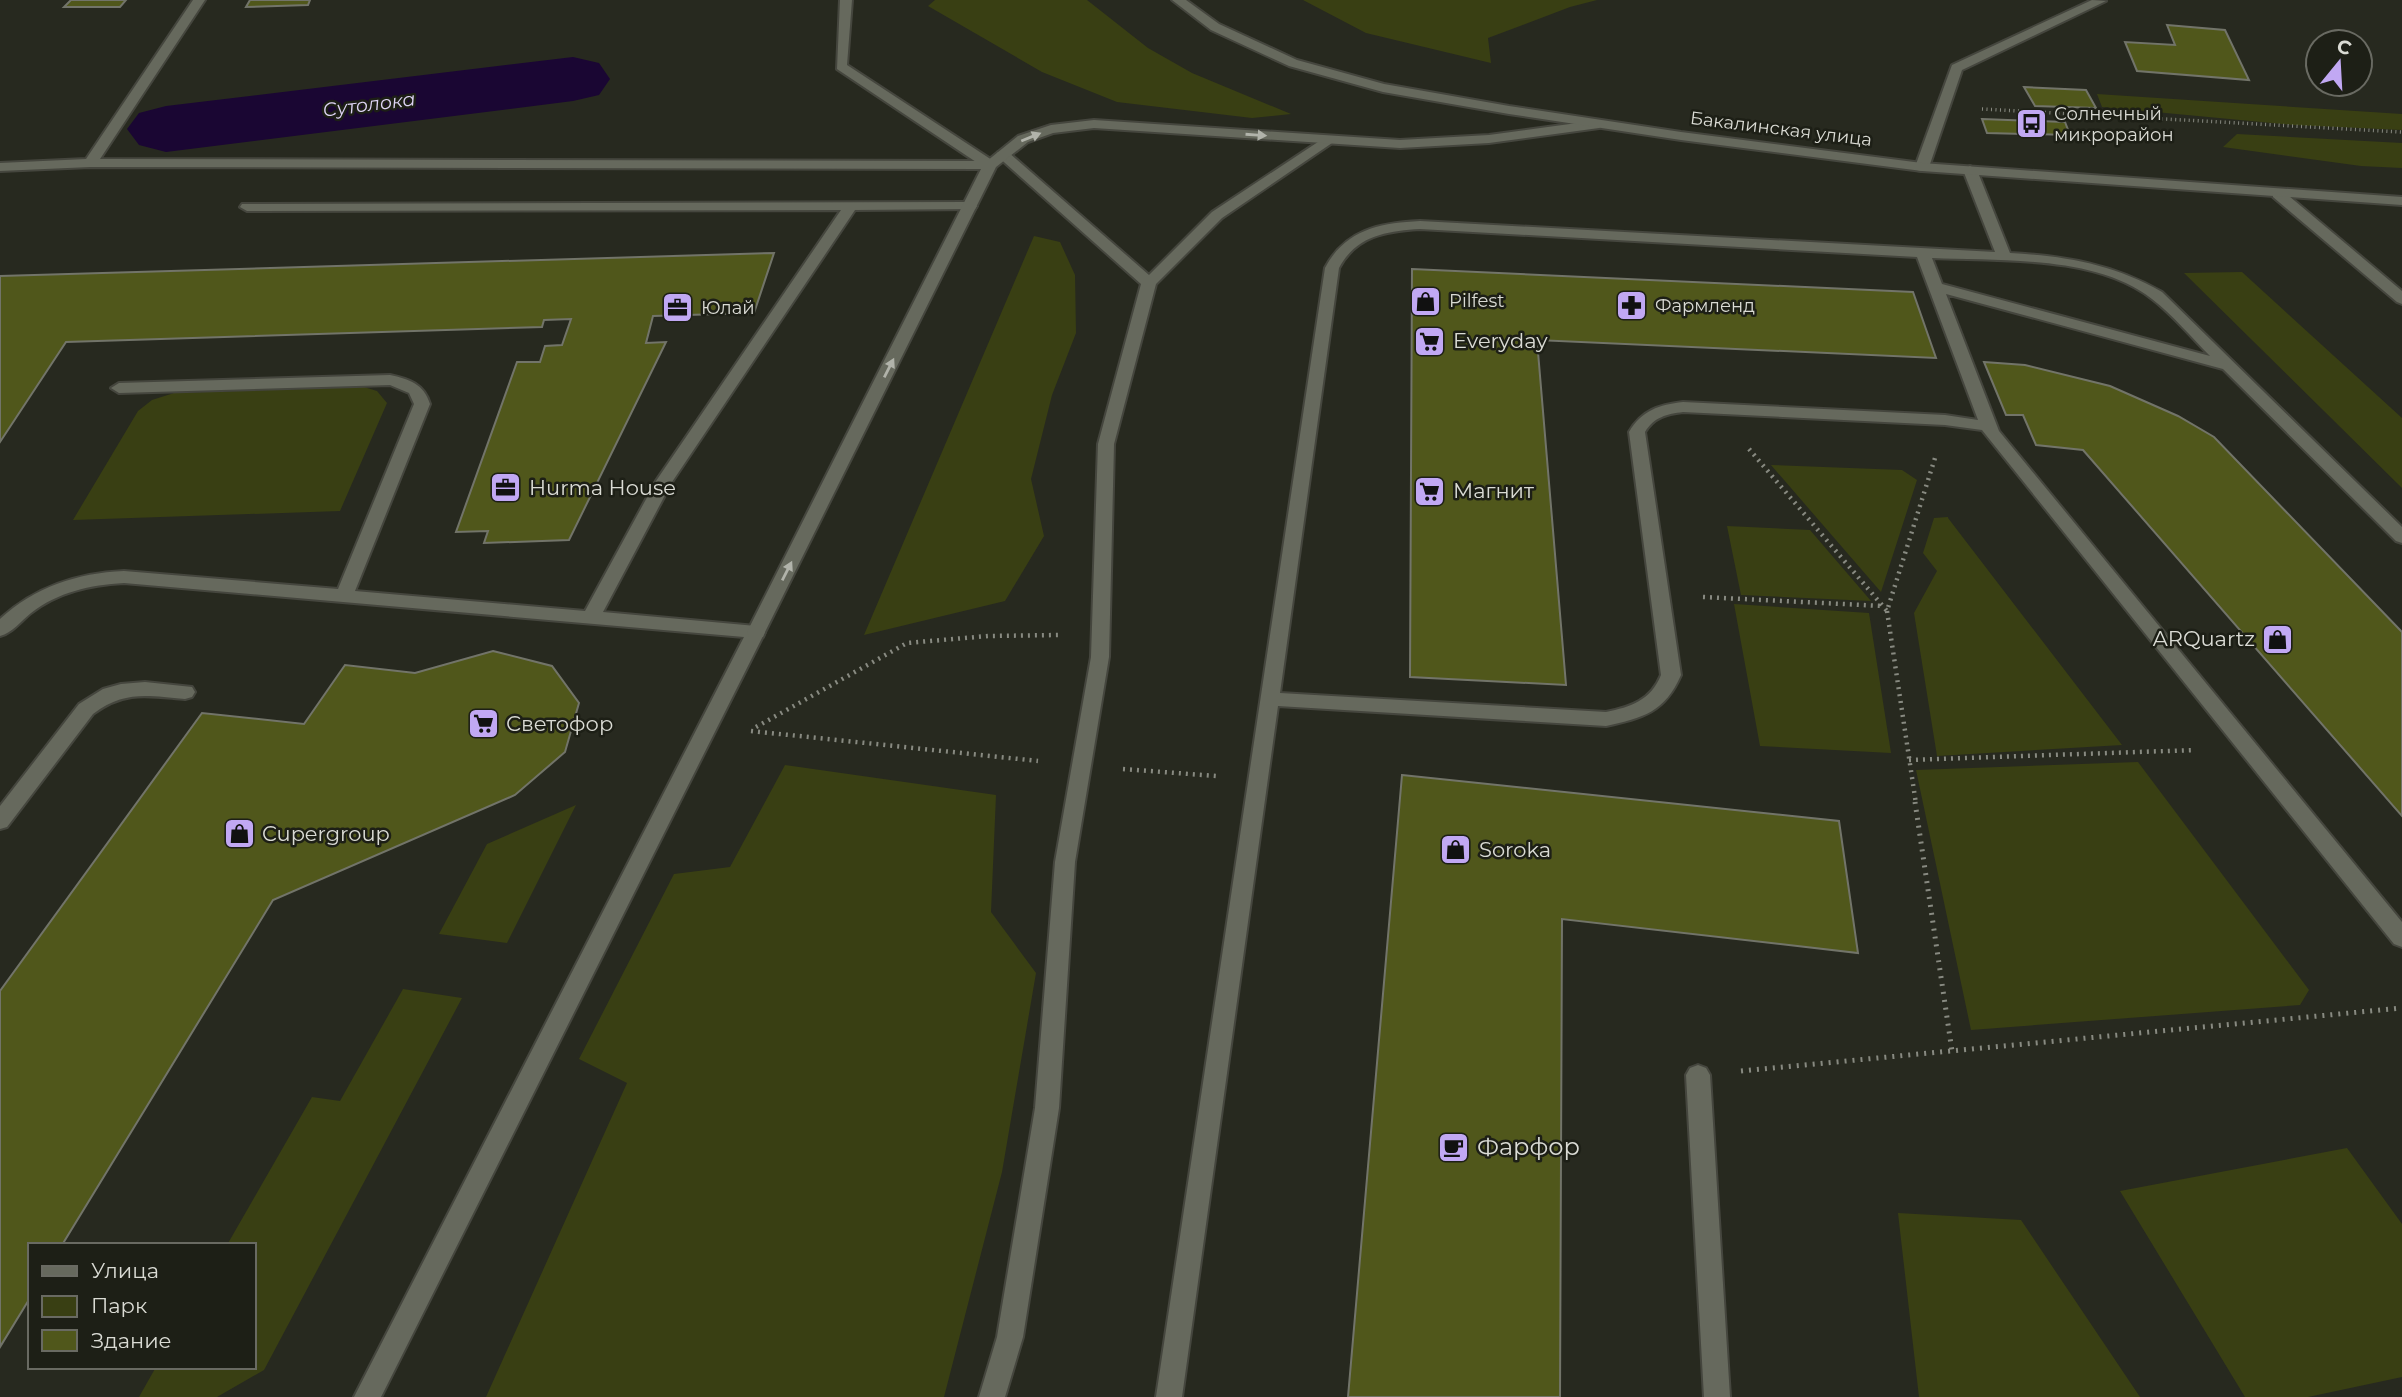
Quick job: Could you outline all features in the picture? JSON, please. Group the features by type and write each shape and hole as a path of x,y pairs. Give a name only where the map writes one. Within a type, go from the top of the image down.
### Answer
{"street":[{"path":"90,163 199,0"},
{"path":"846,0 841,66 990,165"},
{"name":"Бакалинская улица","path":"1178,0 1215,27 1293,63 1382,88 1600,124 1922,167 2402,201"},
{"path":"1922,167 1956,68 2099,1"},
{"path":"367,1397 990,165 1023,139 1051,129 1094,124 1327,140 1445,143 1600,124"},
{"path":"992,1397 1010,1337 1047,1108 1065,862 1100,657 1107,444 1149,283 1217,215 1327,140"},
{"path":"1003,155 1149,283"},
{"path":"0,167 90,163 990,165"},
{"path":"2278,194 2402,299"},
{"path":"591,617 664,481 851,206"},
{"path":"247,207 970,206"},
{"path":"1169,1397 1332,268 1337,254 1351,241 1381,228 1420,225 2081,263 2129,278 2157,295 2402,537"},
{"path":"1923,253 1987,426 2402,938"},
{"path":"1936,287 2229,366"},
{"path":"119,388 390,380 414,388 420,395 422,404 344,596"},
{"path":"1270,699 1606,719 1634,714 1660,697 1666,690 1671,675 1637,432 1643,421 1662,410 1683,407 1947,420 1987,426"},
{"path":"0,630 20,609 45,593 71,583 103,577 756,632"},
{"path":"0,821 86,709 100,697 127,688 185,692"},
{"path":"1698,1075 1717,1397"}],"lane":[{"path":"1970,170 2004,257"}],"path":[{"path":"1943,106 2402,132"},
{"path":"1714,408 1886,608"},
{"path":"1947,420 1886,608 1952,1051"},
{"path":"1660,594 1886,608"},
{"path":"1101,634 988,636 907,643 749,731 1081,766 1258,779"},
{"path":"1909,760 2248,748"},
{"path":"1698,1075 2402,1008"}],"green space":[{"path":"935,0 1087,0 1148,48 1192,73 1291,114 1252,118 1117,102 1042,72 928,6"},
{"path":"1303,0 1597,0 1570,7 1488,38 1491,63 1366,33"},
{"path":"2097,94 2402,114 2402,130 2293,125 2102,107"},
{"path":"2237,134 2402,143 2402,168 2361,166 2223,147"},
{"path":"1034,236 1060,242 1075,275 1076,333 1052,395 1031,479 1044,536 1005,601 864,635"},
{"path":"2242,272 2402,418 2402,488 2184,273"},
{"path":"364,387 377,391 387,403 340,511 73,520 138,411 152,400 174,393"},
{"path":"1771,465 1902,470 1917,480 1881,592"},
{"path":"1948,517 2122,745 1937,756 1914,613 1937,571 1923,553 1934,518"},
{"path":"1727,526 1810,530 1871,601 1741,595"},
{"path":"1734,604 1869,613 1891,753 1760,746"},
{"path":"2138,762 2309,990 2300,1005 1971,1030 1916,770"},
{"path":"785,765 996,795 991,912 1036,973 1002,1172 944,1397 486,1397 627,1083 579,1059 674,874 730,867"},
{"path":"576,805 507,943 439,934 487,844"},
{"path":"403,989 462,998 264,1370 217,1397 139,1397 155,1369 256,1369 256,1243 228,1243 312,1097 340,1101"},
{"path":"2347,1148 2402,1224 2402,1377 2308,1397 2245,1397 2120,1191"},
{"path":"1898,1213 2021,1220 2140,1397 1919,1397"}],"building":[{"path":"71,0 126,0 120,7 64,7"},
{"path":"250,0 310,0 308,5 246,7"},
{"path":"2167,25 2225,30 2249,80 2137,71 2125,42 2175,45"},
{"path":"2024,87 2086,90 2096,108 2035,106"},
{"path":"1982,119 2065,122 2070,135 1987,133"},
{"path":"774,253 754,313 653,316 646,343 666,342 569,540 484,543 488,531 456,532 517,362 540,362 545,346 562,345 571,319 544,320 542,327 66,342 0,442 0,276"},
{"path":"1412,269 1913,292 1936,358 1537,340 1566,685 1410,677"},
{"path":"1984,362 2025,365 2110,386 2178,416 2214,437 2402,632 2402,816 2083,450 2036,445 2023,415 2006,415"},
{"path":"493,651 552,666 579,703 565,752 515,795 273,900 63,1243 28,1243 28,1301 0,1347 0,991 202,713 304,724 345,665 415,673"},
{"path":"1402,775 1839,821 1858,953 1562,919 1560,1397 1348,1397"}],"waterway":[{"name":"Сутолока","path":"166,129 573,79"}],"place":[{"name":"Солнечный микрорайон","path":"2031,124"},
{"name":"Pilfest","path":"1426,301"},
{"name":"Фармленд","path":"1632,306"},
{"name":"Юлай","path":"678,308"},
{"name":"Everyday","path":"1430,341"},
{"name":"Hurma House","path":"506,488"},
{"name":"Магнит","path":"1430,491"},
{"name":"ARQuartz","path":"2278,639"},
{"name":"Светофор","path":"483,724"},
{"name":"Cupergroup","path":"239,834"},
{"name":"Soroka","path":"1456,850"},
{"name":"Фарфор","path":"1454,1147"}]}
